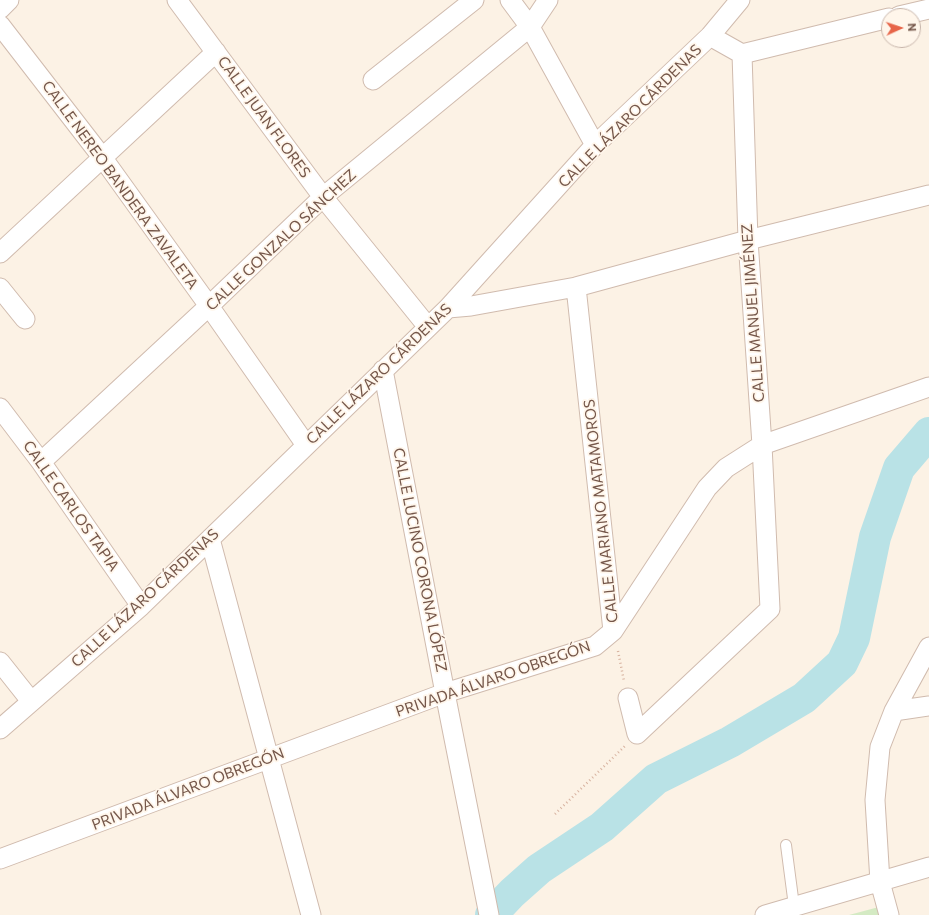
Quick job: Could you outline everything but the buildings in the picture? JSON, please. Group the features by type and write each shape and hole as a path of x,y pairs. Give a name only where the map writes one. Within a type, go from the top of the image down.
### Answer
{"street":[{"path":"0,9 9,0"},
{"name":"CALLE JUAN FLORES","path":"177,0 323,197 428,327"},
{"path":"373,80 474,0"},
{"path":"510,0 530,27 595,145"},
{"name":"CALLE GONZALO SÁNCHEZ","path":"41,462 209,306 323,197 530,27 548,0"},
{"name":"CALLE LÁZARO CÁRDENAS","path":"0,729 141,606 448,308 595,145 710,36 740,0"},
{"path":"710,36 742,54 881,20"},
{"name":"CALLE NEREO BANDERA ZAVALETA","path":"0,24 102,157 306,445"},
{"path":"0,253 216,52"},
{"name":"CALLE MANUEL JIMÉNEZ","path":"637,734 770,609 762,445 748,240 742,54"},
{"path":"448,308 471,306 576,286 748,240 929,195"},
{"name":"CALLE MARIANO MATAMOROS","path":"576,286 613,631"},
{"path":"0,288 25,319"},
{"name":"CALLE LUCINO CORONA LÓPEZ","path":"383,370 489,915"},
{"name":"PRIVADA ÁLVARO OBREGÓN","path":"0,860 445,693 595,646 613,631 707,488 726,468 762,445 929,387"},
{"name":"CALLE CARLOS TAPIA","path":"0,408 41,462 141,606"},
{"path":"210,539 311,915"},
{"path":"889,915 880,882 876,793 880,747 894,711 929,647"},
{"path":"0,662 32,701"},
{"path":"628,698 637,734"},
{"path":"894,711 929,706"},
{"path":"765,915 929,867"}],"lane":[{"path":"786,845 794,906"}],"path":[{"name":"CALLE MARIANO MATAMOROS","path":"613,631 628,698"},
{"path":"555,814 637,734"}],"green space":[{"path":"890,904 893,915 849,915"}],"waterway":[{"path":"491,915 512,893 539,869 602,827 656,779 730,742 804,698 842,663 854,638 875,537 899,468 929,433"}]}
